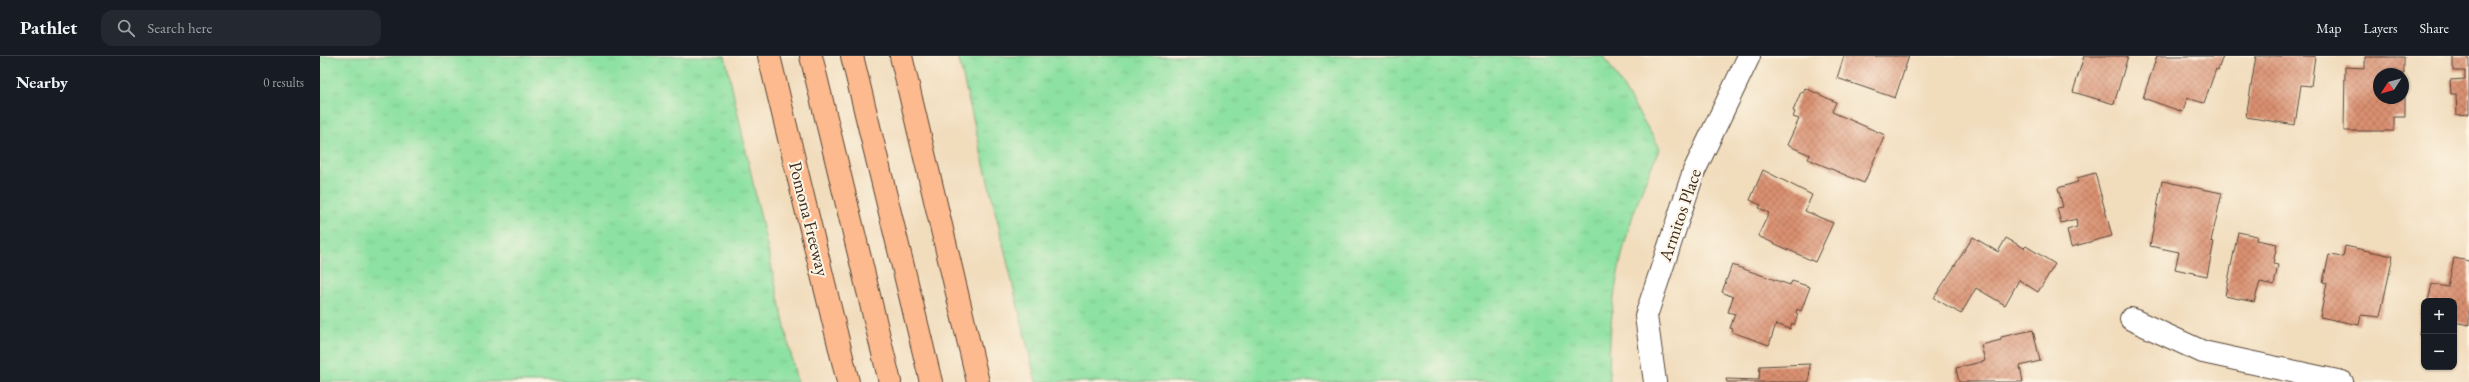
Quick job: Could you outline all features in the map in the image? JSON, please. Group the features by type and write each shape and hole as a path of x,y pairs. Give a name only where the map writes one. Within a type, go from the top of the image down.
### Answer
{"highway":[{"name":"Pomona Freeway","path":"769,56 848,382"},
{"path":"811,56 890,382"},
{"path":"852,56 931,382"},
{"path":"901,56 978,382"}],"street":[{"name":"Armitos Place","path":"1655,382 1646,316 1694,171 1749,56"},
{"path":"2131,319 2203,352 2342,382"}],"green space":[{"path":"320,56 725,56 797,382 320,382"},
{"path":"958,56 1604,56 1660,148 1637,204 1620,262 1611,322 1610,382 1036,382"}],"building":[{"path":"1844,56 1909,56 1895,98 1837,78"},
{"path":"2084,56 2128,56 2114,104 2073,92"},
{"path":"2157,56 2223,56 2218,70 2216,69 2204,103 2187,98 2183,112 2143,98"},
{"path":"2256,56 2315,56 2311,86 2301,85 2295,125 2246,117"},
{"path":"2453,56 2469,56 2469,114 2457,115 2456,94 2451,94 2450,80 2465,79 2465,71 2453,71"},
{"path":"2365,57 2404,57 2404,68 2373,68 2373,104 2405,104 2405,117 2394,117 2394,131 2344,131 2345,67 2365,68"},
{"path":"1805,88 1836,102 1832,112 1885,135 1864,183 1808,159 1810,155 1787,145 1799,119 1793,117 1795,112 1793,111 1801,92 1803,93"},
{"path":"1763,170 1812,195 1805,211 1833,223 1815,262 1758,236 1769,213 1759,208 1761,205 1750,200"},
{"path":"2095,173 2112,236 2071,247 2067,230 2077,227 2076,219 2061,223 2057,208 2063,207 2058,188 2078,182 2077,178"},
{"path":"2162,181 2222,193 2211,241 2214,242 2207,276 2175,269 2179,252 2150,246"},
{"path":"2238,232 2257,236 2256,240 2277,244 2273,264 2278,265 2274,285 2260,282 2254,302 2225,296"},
{"path":"1973,237 1998,252 2006,238 2024,248 2026,246 2055,264 2038,292 2019,280 2005,305 1976,288 1961,314 1934,298"},
{"path":"2345,246 2393,256 2380,317 2361,315 2359,325 2320,317 2327,283 2323,282 2329,255 2343,257"},
{"path":"2454,258 2469,261 2469,325 2457,323 2457,298 2429,298 2432,284 2448,287"},
{"path":"1732,265 1790,285 1792,281 1810,287 1801,311 1797,309 1796,313 1798,314 1794,325 1792,323 1790,329 1776,324 1769,345 1732,332 1733,329 1730,328 1735,314 1728,312 1733,297 1722,292"},
{"path":"2421,322 2421,335 2419,335"},
{"path":"2033,330 2040,361 2020,366 2023,382 1959,382 1956,368 1985,361 1981,345 2001,340 2001,337"},
{"path":"1810,364 1809,382 1727,382 1726,379 1759,380 1760,366"}]}
